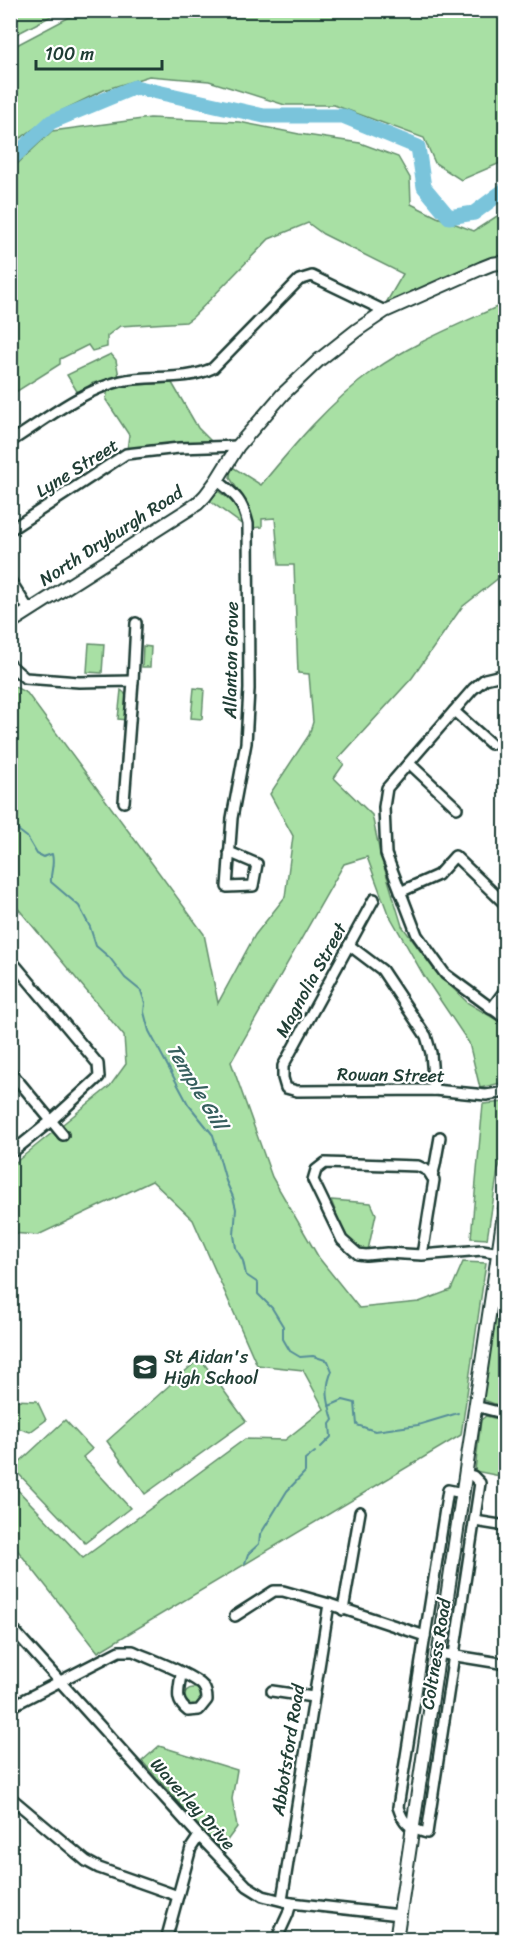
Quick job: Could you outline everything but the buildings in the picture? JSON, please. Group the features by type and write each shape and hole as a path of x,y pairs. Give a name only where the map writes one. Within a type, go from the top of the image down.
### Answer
{"street":[{"name":"North Dryburgh Road","path":"10,623 197,504 217,480 238,446 283,394 319,360 357,330 385,311 482,268 506,262"},
{"path":"10,442 92,390 123,381 171,377 205,372 213,368 299,280 312,276 385,311"},
{"name":"Lyne Street","path":"10,530 126,454 178,448 238,446"},
{"name":"Allanton Grove","path":"217,480 240,502 248,524 247,733 232,818 229,852 227,887 253,886 257,864 229,852"},
{"path":"10,580 29,610"},
{"path":"124,802 136,623"},
{"path":"10,665 25,678 79,682 133,681"},
{"path":"506,674 485,679 473,689 387,789 384,807 386,854 417,935 445,974 506,1019"},
{"path":"454,711 491,744"},
{"path":"409,763 457,808"},
{"path":"400,892 438,875 455,856 506,906"},
{"name":"Magnolia Street","path":"283,1078 283,1066 374,898"},
{"path":"349,945 382,970 426,1036 431,1053 434,1090"},
{"path":"10,964 16,966 98,1064 100,1070 99,1077 15,1150"},
{"path":"491,1009 506,989"},
{"path":"10,1071 63,1135"},
{"name":"Rowan Street","path":"283,1078 286,1088 297,1090 434,1090 486,1095 506,1092"},
{"path":"432,1177 440,1137"},
{"path":"422,1255 434,1180 428,1171 418,1166 325,1163 316,1170 313,1180 342,1240 358,1254 422,1255 482,1250 502,1253"},
{"name":"Coltness Road","path":"396,1940 475,1406 502,1253 500,1229 506,1201"},
{"path":"475,1406 506,1414"},
{"name":"Coltness Road","path":"463,1493 448,1490 398,1807 401,1816 412,1828 427,1833 480,1483 473,1476 466,1474"},
{"path":"343,1610 360,1512"},
{"path":"475,1521 506,1526"},
{"path":"235,1616 274,1591 329,1604 425,1636"},
{"name":"Abbotsford Road","path":"276,1940 288,1914 286,1902 313,1697 329,1604"},
{"name":"Waverley Drive","path":"10,1626 247,1886 263,1896 286,1902 400,1915"},
{"path":"10,1707 119,1651 133,1651 181,1673"},
{"path":"438,1653 506,1664"},
{"path":"272,1691 313,1697"},
{"path":"10,1797 86,1861 99,1868 178,1896"},
{"path":"166,1940 191,1848 199,1836"}],"green space":[{"path":"11,10 61,10 61,11 11,37"},
{"path":"81,11 505,11 505,161 461,180 435,163 424,138 334,105 285,105 209,81 149,76 104,90 53,115 11,145 11,48"},
{"path":"150,118 239,122 360,143 398,157 410,178 411,204 474,231 505,211 505,254 391,306 386,303 403,274 323,234 308,223 269,239 186,322 120,326 107,336 107,347 92,351 88,345 60,359 60,364 11,395 11,170 52,131"},
{"path":"499,306 506,321 505,573 462,607 412,678 338,759 344,764 334,778 372,815 380,853 402,926 435,971 468,1003 505,1025 505,1082 480,1088 469,1043 424,976 387,911 367,857 344,864 231,1062 272,1177 319,1258 359,1308 419,1302 451,1290 463,1262 486,1263 461,1435 98,1652 11,1542 10,1482 83,1558 245,1439 285,1440 324,1409 303,1370 257,1365 193,1220 152,1181 38,1235 11,1233 11,1166 110,1086 126,1064 124,1036 11,900 11,685 27,693 204,934 218,1003 255,935 285,897 293,836 270,794 309,735 313,722 309,674 298,673 294,565 279,565 275,518 262,519 262,527 252,528 249,507 230,478 231,466 261,485 327,410 357,383 388,361 418,344"},
{"path":"111,354 116,360 119,377 93,383 78,393 67,375"},
{"path":"172,383 198,428 213,443 151,445 127,450 129,435 106,400 108,388"},
{"path":"218,491 235,505 243,525 210,501"},
{"path":"89,643 104,644 102,673 87,672"},
{"path":"143,646 151,647 150,667 142,667"},
{"path":"194,688 204,689 202,719 191,718"},
{"path":"121,690 127,700 126,720 118,719"},
{"path":"505,1102 505,1146 498,1170 487,1239 471,1238 483,1104"},
{"path":"331,1200 371,1203 376,1214 368,1250 354,1249 341,1226"},
{"path":"502,1263 506,1264 505,1408 484,1400 482,1394"},
{"path":"200,1358 246,1421 145,1494 107,1441"},
{"path":"13,1400 37,1401 46,1420 30,1432 11,1426"},
{"path":"486,1416 505,1421 505,1477 475,1471 481,1420"},
{"path":"65,1420 92,1449 83,1457 130,1508 85,1543 13,1468"},
{"path":"189,1688 197,1688 202,1693 200,1704 189,1706 184,1701 184,1693"},
{"path":"159,1746 237,1770 232,1799 237,1827 220,1850 142,1761"}],"waterway":[{"path":"10,160 51,122 135,87 264,116 343,116 418,147 424,187 449,217 474,213 506,189"},
{"name":"Temple Gill","path":"10,824 27,837 37,854 43,857 52,854 51,882 79,906 90,927 96,946 110,958 125,978 141,991 149,1031 188,1104 213,1135 236,1209 234,1235 236,1248 243,1261 246,1275 258,1283 258,1294 272,1308 283,1326 283,1339 290,1351 300,1357 313,1356 328,1361 332,1371 328,1383 328,1396 333,1420 330,1424 331,1437 320,1448"},
{"name":"Temple Gill","path":"329,1406 343,1400 355,1403 357,1425 375,1431 418,1425 458,1413"},
{"name":"Temple Gill","path":"245,1563 248,1554 259,1544 260,1535 287,1491 305,1472 305,1460 315,1452"}],"place":[{"name":"St Aidan's High School","path":"145,1367"}]}
